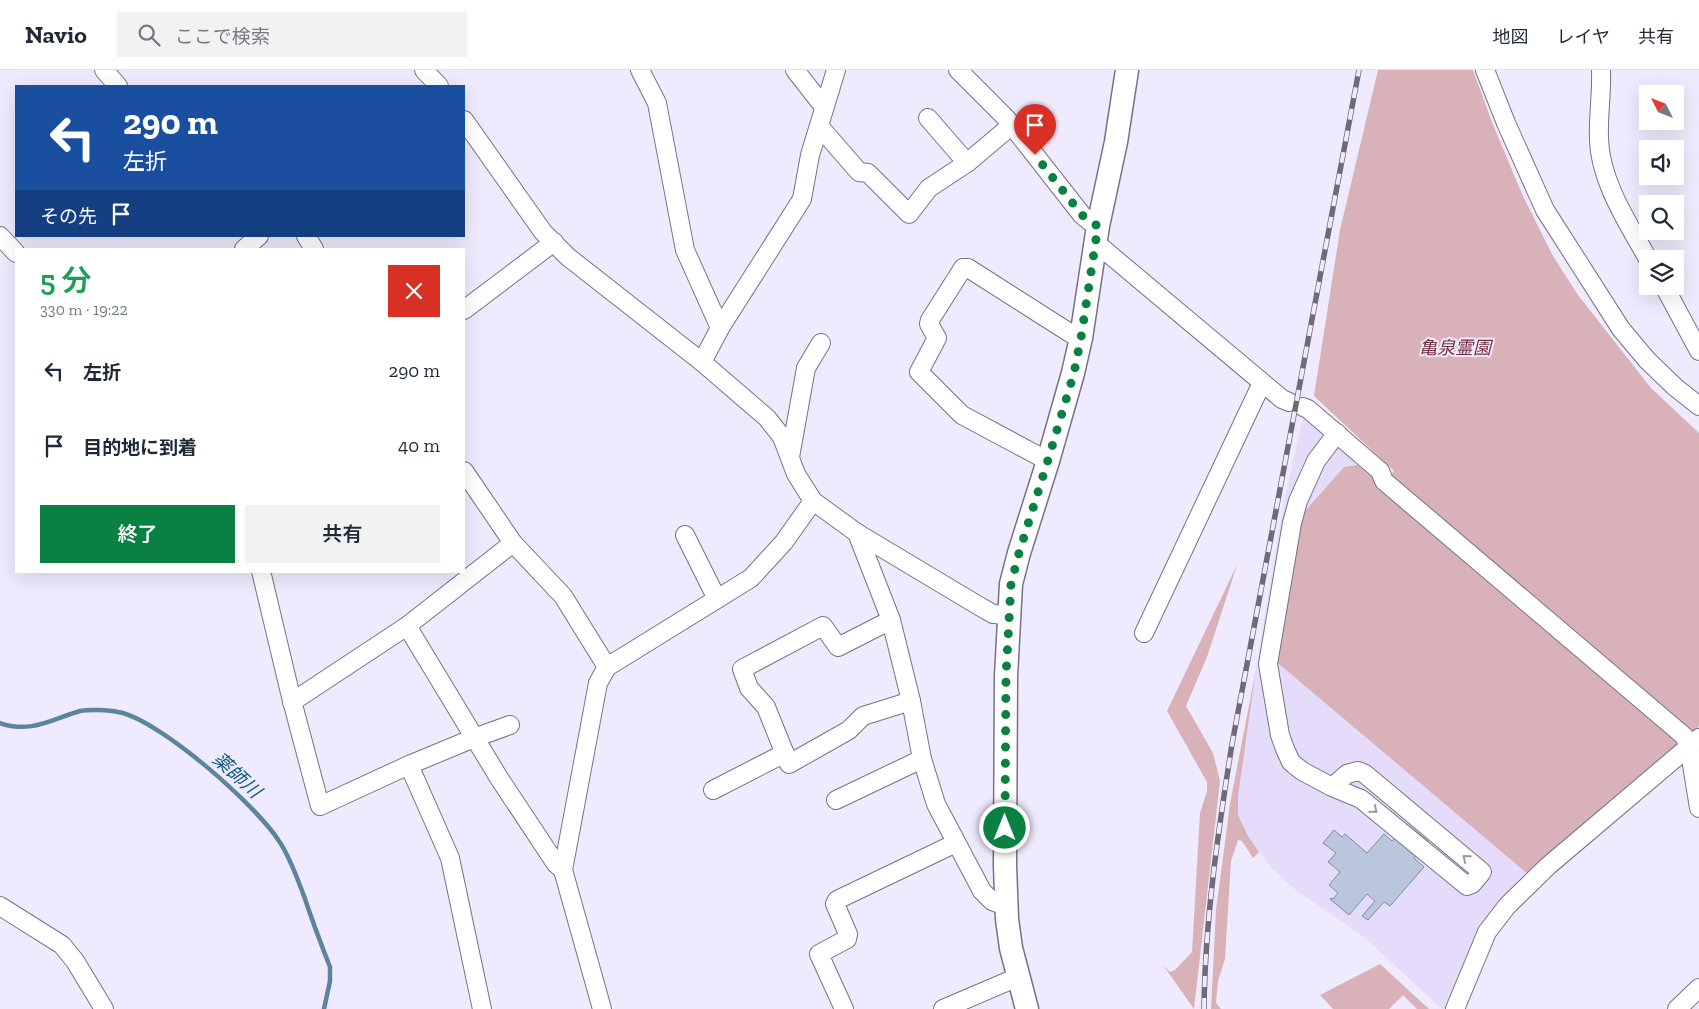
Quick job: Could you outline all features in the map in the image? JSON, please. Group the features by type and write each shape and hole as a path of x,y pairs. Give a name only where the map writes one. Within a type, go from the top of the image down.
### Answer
{"main road":[{"path":"1027,1009 1011,948 1006,906 1006,686 1011,584 1066,403 1081,338 1097,234 1116,142 1127,70"}],"street":[{"path":"104,70 117,85"},
{"path":"424,70 437,85"},
{"path":"640,70 657,104 685,250 720,328"},
{"path":"794,70 824,107"},
{"path":"702,362 720,328 802,199 810,155 836,70"},
{"path":"958,70 1012,125 1082,215 1089,221 1097,234 1282,400 1308,409 1337,433 1380,471 1384,481 1684,736 1694,742"},
{"path":"1485,70 1506,123 1550,218 1621,329 1647,360 1675,387 1699,406"},
{"path":"1601,70 1599,140 1605,177 1643,250"},
{"path":"928,118 967,163"},
{"path":"465,121 543,232 568,257 702,362 767,418 782,437 796,474 813,501 858,532 979,606 994,614 1009,615"},
{"path":"819,126 859,172 868,173 909,214 929,188 967,163 1012,125"},
{"path":"0,236 15,252"},
{"path":"307,237 313,248"},
{"path":"465,309 554,242"},
{"path":"1048,460 962,415 920,372 937,338 929,324 930,320 963,268 968,268 1070,333 1081,338"},
{"path":"1669,295 1699,351"},
{"path":"790,457 806,368 821,343"},
{"path":"1144,633 1259,389 1264,384"},
{"path":"1332,787 1347,774 1358,771 1365,774 1482,872 1472,884 1467,886 1360,799 1332,787 1302,771 1291,762 1280,735 1268,664 1292,523 1298,501 1316,461 1337,433"},
{"path":"465,472 512,543 563,596 607,667"},
{"path":"602,1009 563,870 598,684 607,667 751,578 784,542 813,501"},
{"path":"858,532 891,620 912,701 922,758 936,804 982,891 992,901 1006,906"},
{"path":"685,535 717,599"},
{"path":"292,702 407,626 512,543"},
{"path":"261,573 292,702 320,806 409,765 510,725"},
{"path":"891,620 838,646 823,626 742,669 749,688 766,707 789,764 850,730 863,716 912,701"},
{"path":"407,626 499,778 556,864 563,870"},
{"path":"1694,742 1699,808"},
{"path":"1455,1009 1487,932 1508,906 1548,866 1694,742"},
{"path":"713,790 785,753"},
{"path":"836,800 922,758"},
{"path":"409,765 450,858 482,1009"},
{"path":"844,1009 819,954 847,939 848,934 834,904 837,900 956,842"},
{"path":"0,906 62,945 75,961 104,1009"},
{"path":"943,1009 1018,977"},
{"path":"1677,1009 1699,988"}],"shaded area":[{"path":"1307,417 1357,465 1344,467 1273,659 1530,876 1452,1000 1444,1009 1364,937 1297,891 1272,869 1248,836 1238,815 1238,797 1256,669 1283,506 1303,418"}],"green space":[{"name":"亀泉霊園","path":"1378,70 1473,70 1522,194 1553,256 1578,295 1651,388 1699,433 1699,725 1696,731 1689,729 1683,743 1530,876 1273,659 1298,519 1344,467 1357,465 1382,485 1394,471 1314,396 1340,230"},
{"path":"1237,565 1207,657 1186,706 1213,753 1220,781 1194,1009 1163,965 1170,972 1175,970 1192,952 1200,813 1207,791 1207,782 1167,711"},
{"path":"1256,669 1238,797 1238,815 1248,836 1259,852 1253,858 1242,841 1238,840 1231,861 1225,959 1218,981 1216,1003 1221,1009 1211,1009 1216,910 1230,804"},
{"path":"1380,964 1429,1009 1417,1009 1403,995 1389,1009 1333,1009 1320,995"}],"building":[{"path":"1407,824 1428,841 1414,858 1424,867 1390,906 1384,902 1368,920 1362,916 1375,901 1367,894 1349,915 1330,899 1333,899 1338,893 1329,885 1340,872 1328,862 1336,853 1323,843 1334,830 1342,837 1345,834 1367,853 1384,834 1392,841"}],"waterway":[{"name":"薬師川","path":"0,723 22,727 41,724 80,711 118,712 136,718 157,730 181,746 229,786 267,825 283,847 293,868 330,967 330,981 324,1009"}],"railway":[{"path":"1204,1009 1210,909 1217,843 1232,744 1359,70"}],"route":[{"path":"1005,828 1006,676 1011,584 1074,373 1098,226 1082,215 1035,155"}]}
